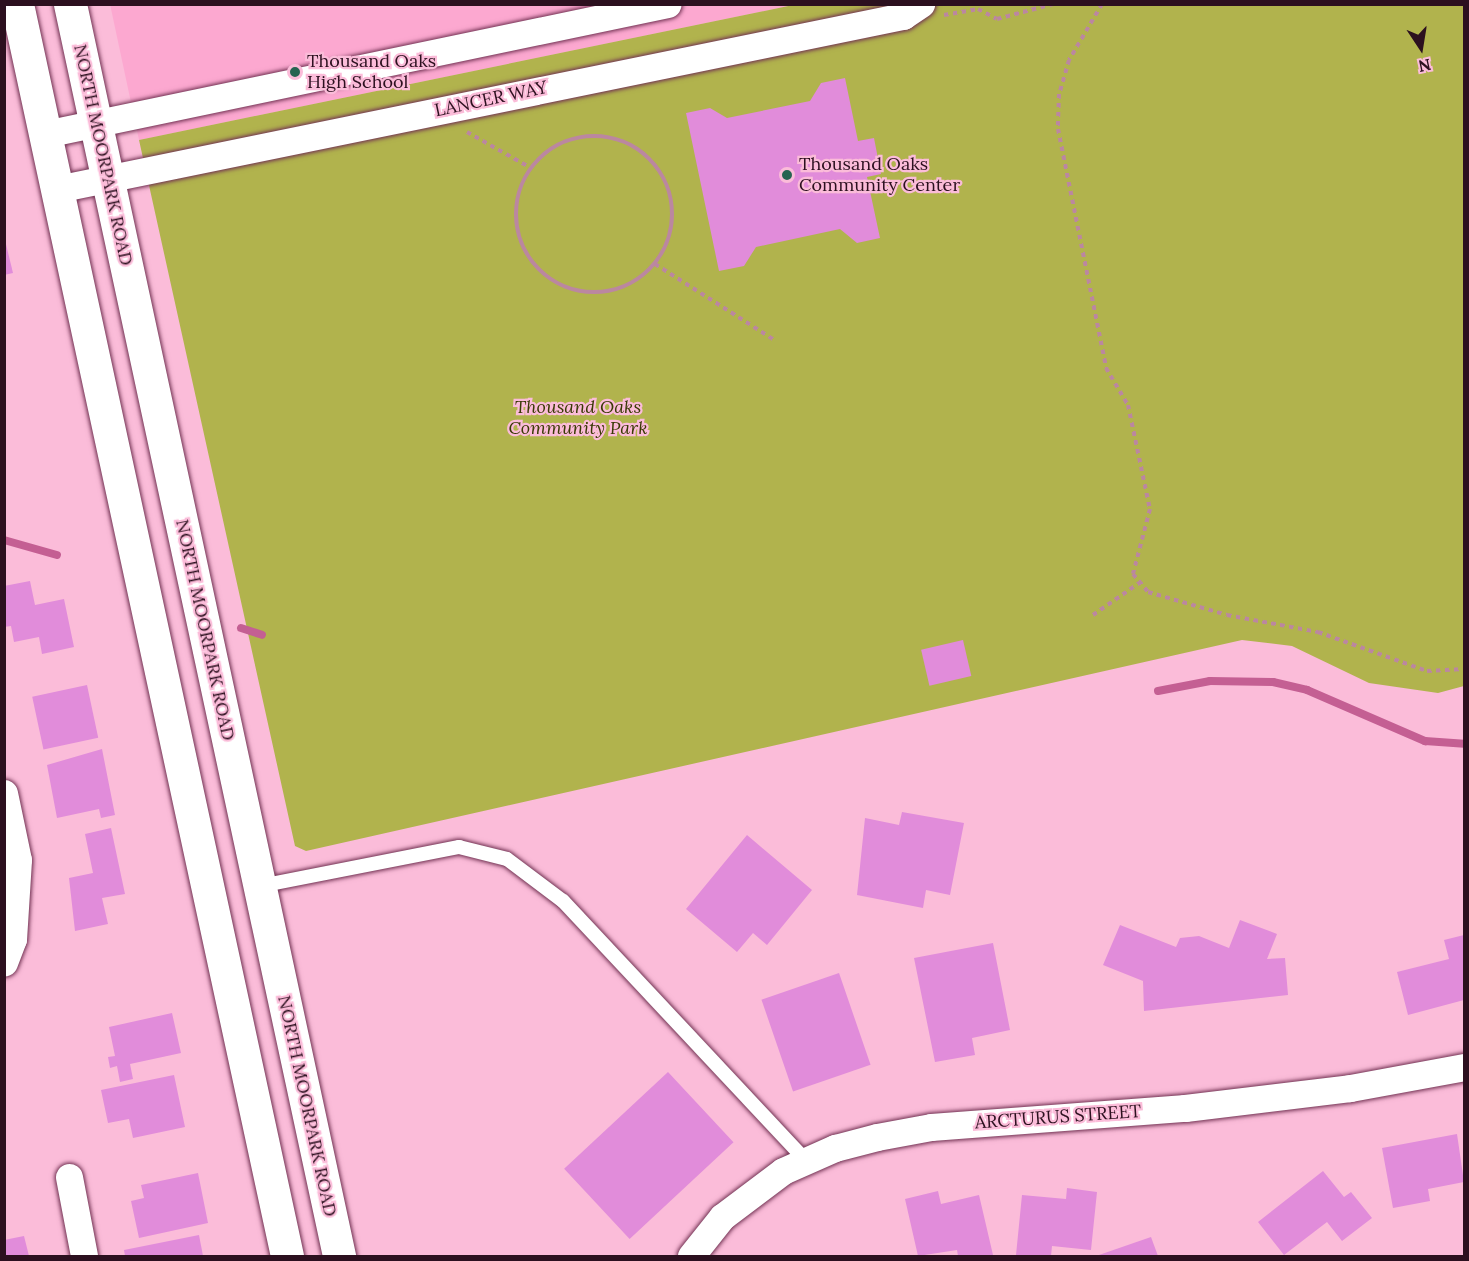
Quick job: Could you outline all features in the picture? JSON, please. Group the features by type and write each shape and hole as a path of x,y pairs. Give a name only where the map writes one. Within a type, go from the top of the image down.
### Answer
{"main road":[{"path":"17,4 287,1257"},
{"name":"NORTH MOORPARK ROAD","path":"70,4 339,1257"}],"street":[{"path":"45,134 668,4"},
{"name":"LANCER WAY","path":"57,189 927,11"},
{"path":"4,793 18,860 17,907 5,962"},
{"name":"ARCTURUS STREET","path":"691,1257 722,1217 752,1192 806,1161 907,1130 1185,1108 1350,1088 1464,1067"},
{"path":"69,1178 84,1257"}],"lane":[{"path":"260,886 459,847 507,859 562,902 806,1161"}],"path":[{"path":"927,11 978,9 997,19 1053,4"},
{"path":"1102,4 1069,60 1059,94 1058,129 1106,368 1128,405 1150,509 1149,525 1133,560 1139,583 1148,592 1318,632 1427,671 1464,669"},
{"path":"430,111 531,168"},
{"path":"587,136 624,142 645,154 661,172 672,206 669,237 655,264 630,283 600,292 569,288 550,278 528,255 517,226 519,195 531,168 553,148 587,136"},
{"path":"655,264 776,341"},
{"path":"1093,615 1139,583"}],"shaded area":[{"name":"Thousand Oaks High School","path":"110,4 793,5 139,140"}],"green space":[{"name":"Thousand Oaks Community Park","path":"793,5 1464,5 1464,686 1438,693 1369,683 1292,646 1242,640 306,851 295,846 139,140"}],"building":[{"name":"Thousand Oaks Community Center","path":"845,78 858,141 874,138 881,174 867,177 880,238 857,243 840,229 756,247 744,266 719,271 686,113 710,108 727,118 810,101 821,83"},
{"path":"4,236 13,273 4,275"},
{"path":"30,581 35,605 64,599 74,647 42,654 39,637 14,642 11,626 4,627 4,586"},
{"path":"963,640 971,676 929,686 921,650"},
{"path":"87,685 98,738 43,749 32,697"},
{"path":"102,749 115,815 101,818 99,809 57,818 47,765"},
{"path":"902,812 964,823 950,895 926,890 923,908 857,895 865,818 899,825"},
{"path":"111,828 125,894 102,898 108,924 75,931 69,878 93,873 85,834"},
{"path":"747,835 812,890 767,945 753,933 737,952 686,909"},
{"path":"1240,920 1277,934 1267,959 1285,958 1288,995 1144,1011 1143,981 1103,965 1120,925 1176,947 1180,938 1199,936 1229,948"},
{"path":"1464,935 1464,1000 1408,1015 1397,972 1449,959 1444,940"},
{"path":"993,943 1010,1030 972,1038 975,1055 935,1062 914,958"},
{"path":"839,973 871,1065 793,1091 761,1000"},
{"path":"172,1013 181,1053 130,1064 133,1079 120,1082 117,1066 110,1068 108,1057 115,1056 109,1027"},
{"path":"668,1072 733,1142 630,1239 564,1169"},
{"path":"174,1075 185,1127 133,1138 129,1119 108,1123 101,1090"},
{"path":"1457,1134 1464,1182 1428,1189 1430,1201 1393,1208 1382,1148"},
{"path":"1323,1171 1344,1197 1351,1192 1372,1218 1342,1241 1327,1222 1284,1255 1258,1222"},
{"path":"198,1173 208,1223 139,1238 131,1201 144,1198 141,1185"},
{"path":"1067,1188 1097,1192 1091,1250 1052,1246 1051,1256 1016,1255 1022,1195 1066,1199"},
{"path":"938,1191 941,1204 979,1195 993,1255 958,1256 957,1250 918,1256 905,1199"},
{"path":"199,1235 203,1256 125,1256 124,1250"},
{"path":"24,1236 29,1256 4,1256 4,1240"},
{"path":"1151,1237 1158,1256 1096,1256"}],"waterway":[{"path":"4,540 57,555"},
{"path":"241,628 262,635"},
{"path":"1158,691 1210,681 1273,682 1307,690 1425,741 1464,744"}],"place":[{"name":"Thousand Oaks High School","path":"295,72"},
{"name":"Thousand Oaks Community Center","path":"787,175"}]}
